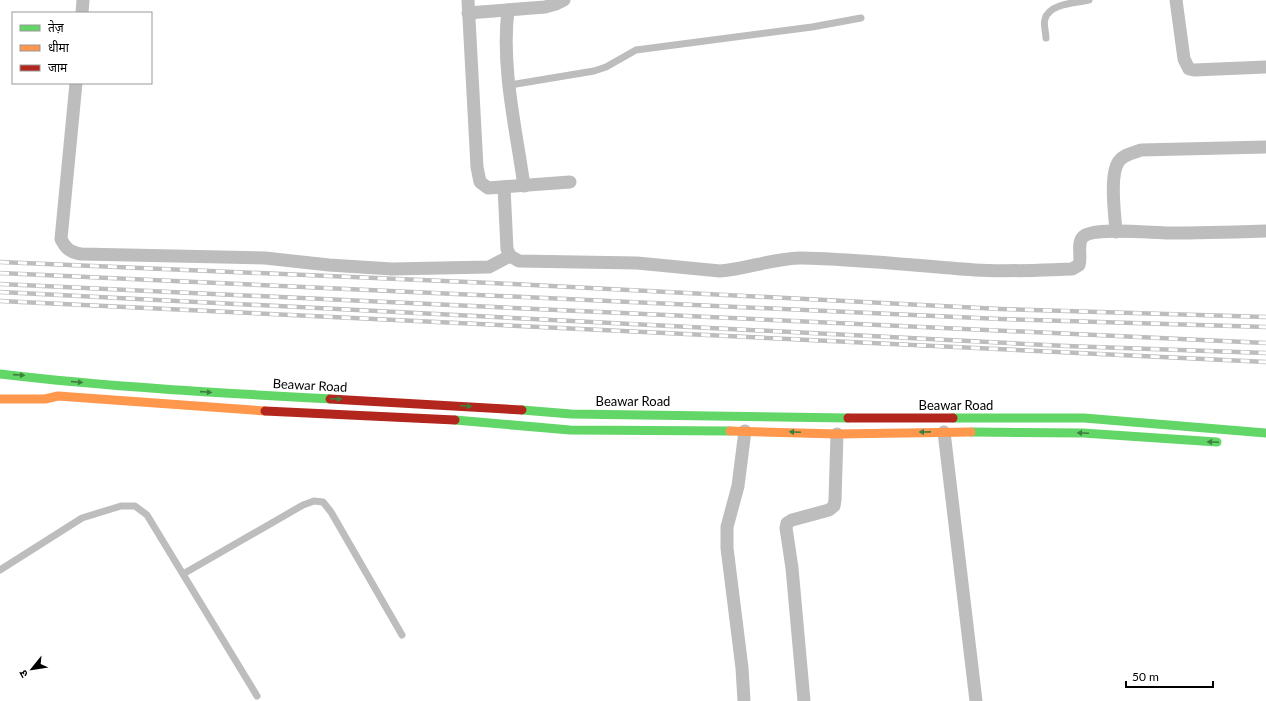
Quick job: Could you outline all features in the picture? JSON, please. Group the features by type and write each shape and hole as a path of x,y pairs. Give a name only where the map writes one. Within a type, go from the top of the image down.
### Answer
{"main road":[{"name":"Beawar Road","path":"0,374 60,381 230,394 466,406 571,414 868,418 1084,418 1266,433"},
{"name":"Beawar Road","path":"0,399 46,399 58,396 229,409 465,421 570,430 745,430 837,434 944,432 1084,433 1229,443"}],"street":[{"path":"82,12 83,0"},
{"path":"564,0 545,7 508,10 468,6 478,176 483,186 488,188 570,182"},
{"path":"1176,0 1184,59 1189,69 1266,67"},
{"path":"508,10 505,31 510,85 524,186"},
{"path":"76,84 61,239 72,252 81,254 265,258 329,265 392,269 489,267 510,256"},
{"path":"1116,232 1114,175 1119,161 1128,154 1141,150 1266,147"},
{"path":"504,187 506,240 510,256 519,261 636,263 720,271 799,258 882,262 976,270 1072,269 1080,265 1080,243 1084,236 1096,233 1266,231"},
{"path":"744,701 742,668 727,548 728,527 738,486 745,430"},
{"path":"944,432 976,701"},
{"path":"804,701 786,528 787,523 792,520 829,510 834,506 837,434"}],"lane":[{"path":"1046,38 1045,19 1049,11 1058,7 1089,0"},
{"path":"510,85 594,71 606,67 636,50 812,28 861,18"},
{"path":"183,574 304,505 314,501 323,502 331,512 402,635"},
{"path":"0,570 82,518 122,506 135,506 147,515 257,696"}],"railway":[{"path":"0,262 491,283 1000,309 1266,317"},
{"path":"0,273 1000,319 1266,327"},
{"path":"0,284 1266,343"},
{"path":"0,292 1066,346 1266,353"},
{"path":"0,301 1266,362"}],"traffic: fast":[{"path":"0,374 123,386 330,399"},
{"path":"522,410 571,414 848,418"},
{"path":"953,418 1084,418 1266,433"},
{"path":"455,420 570,430 730,431"},
{"path":"971,432 1083,433 1217,442"}],"traffic: slow":[{"path":"0,399 45,399 58,396 265,411"},
{"path":"730,431 837,434 971,432"}],"traffic: jam":[{"path":"330,399 522,410"},
{"path":"265,411 455,420"},
{"path":"848,418 953,418"}]}
